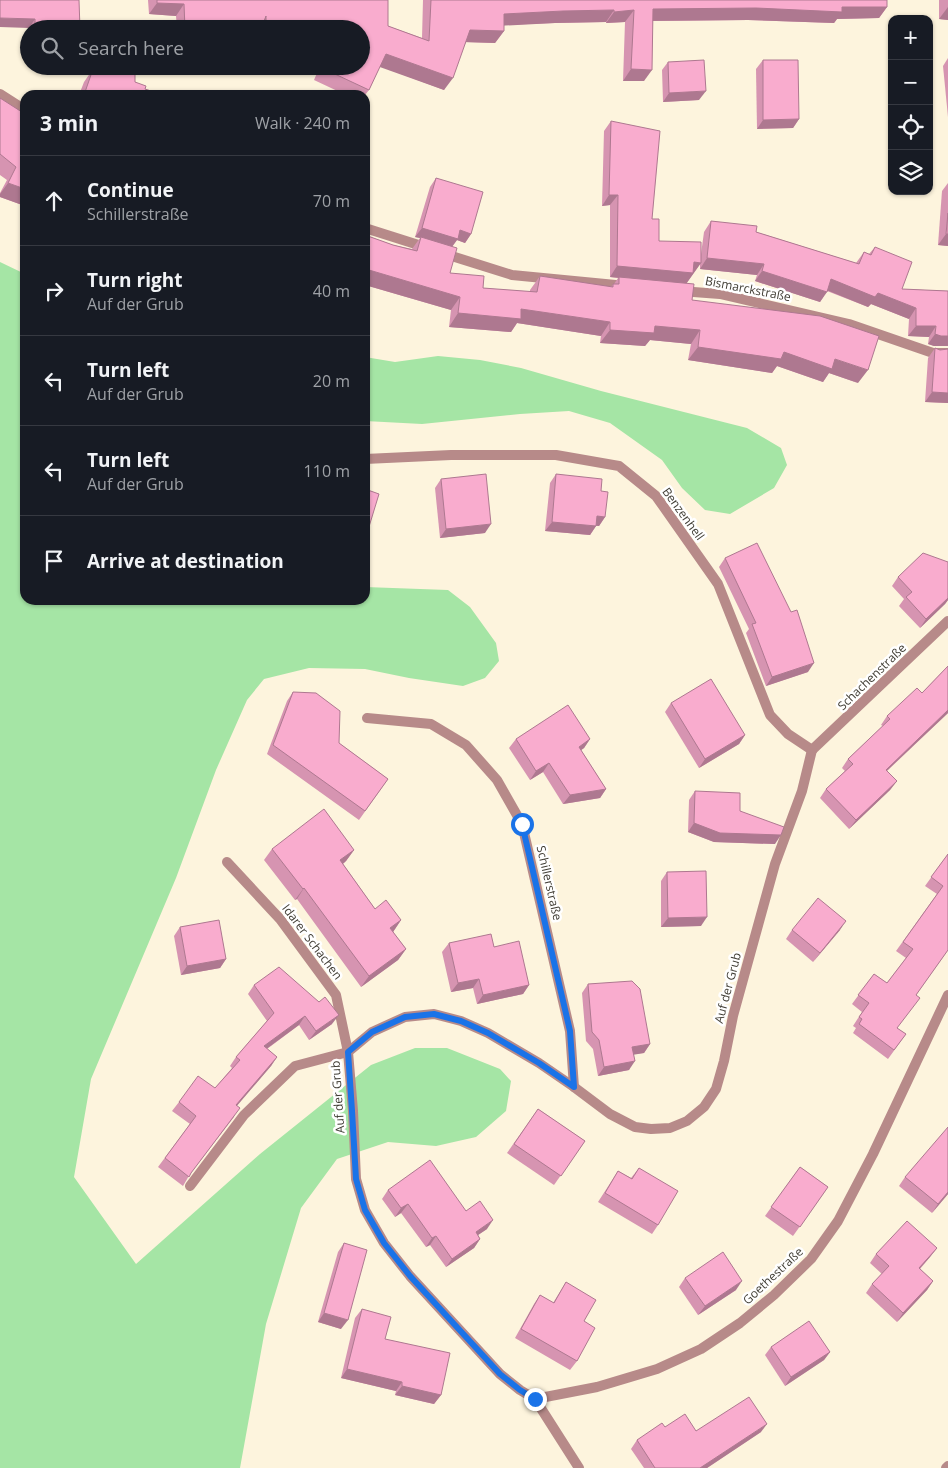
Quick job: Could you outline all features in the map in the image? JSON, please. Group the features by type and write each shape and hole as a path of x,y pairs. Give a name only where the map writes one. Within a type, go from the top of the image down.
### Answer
{"street":[{"path":"0,94 20,107"},
{"path":"370,230 512,275 635,286"},
{"name":"Bismarckstraße","path":"673,290 720,294 739,298 849,324 933,353 948,353"},
{"name":"Benzenhell","path":"370,459 451,455 556,455 619,466 656,496 718,584 770,715 788,734 812,750"},
{"name":"Schachenstraße","path":"812,750 948,621"},
{"name":"Schillerstraße","path":"368,718 431,724 466,745 497,780 522,824 570,1031 574,1087"},
{"name":"Auf der Grub","path":"535,1399 500,1374 410,1276 384,1243 365,1210 356,1179 348,1052 372,1032 405,1017 434,1014 461,1021 488,1033 539,1063 610,1114 635,1127 651,1129 670,1128 687,1121 704,1107 716,1089 733,1016 775,864 802,791 812,750"},
{"name":"Idarer Schachen","path":"228,862 280,919 336,995 348,1052"},
{"name":"Goethestraße","path":"535,1399 597,1387 657,1369 701,1349 740,1323 774,1295 811,1259 838,1222 873,1154 948,995"},
{"path":"190,1186 244,1115 296,1066 348,1052"},
{"path":"535,1399 579,1468"}],"green space":[{"path":"0,262 20,272 20,605 370,605 370,587 448,590 470,607 496,643 499,661 485,678 463,686 365,669 309,668 264,679 247,700 216,770 176,878 91,1079 74,1177 136,1264 260,1154 371,1065 415,1048 447,1048 500,1069 511,1081 506,1111 476,1137 436,1146 388,1142 337,1159 301,1208 266,1324 240,1468 0,1468"},
{"path":"438,356 480,360 521,368 601,391 747,428 781,448 787,465 774,488 730,514 705,510 682,488 662,460 610,423 569,411 422,424 370,421 370,358 395,362"}],"building":[{"path":"0,0 79,0 80,20 0,18"},
{"path":"157,0 388,0 388,26 429,41 431,0 887,0 887,7 842,7 842,12 756,8 653,9 652,70 631,69 634,10 504,14 504,31 470,30 453,78 386,54 369,90 337,75 370,75 370,20 266,20 266,16 264,20 185,20 184,4 157,3"},
{"path":"704,60 706,91 669,93 668,62"},
{"path":"763,60 798,60 799,119 763,120"},
{"path":"91,75 135,75 135,82 146,86 145,89 148,90 86,90"},
{"path":"0,98 20,111 20,187 8,183 16,167 0,154"},
{"path":"611,121 660,131 652,219 659,219 659,241 701,242 701,263 694,262 693,273 617,266 618,195 609,195"},
{"path":"436,178 483,192 471,234 460,230 458,239 422,228"},
{"path":"948,213 948,234 946,234"},
{"path":"711,221 757,226 756,232 859,264 864,252 871,255 875,247 912,262 902,289 948,291 948,336 935,334 936,326 916,326 916,308 878,293 875,297 831,279 827,292 762,271 764,264 707,258"},
{"path":"370,237 417,251 421,237 457,248 450,273 484,276 483,288 537,292 540,276 613,287 613,284 619,284 619,277 694,284 692,300 820,316 879,336 868,370 835,359 832,369 784,352 781,359 698,347 700,330 655,326 654,333 610,330 610,322 521,309 521,319 458,313 460,297 370,270"},
{"path":"935,348 940,350 948,349 948,393 932,392"},
{"path":"486,474 491,524 446,529 441,479"},
{"path":"556,474 602,479 601,491 608,492 605,517 597,516 596,526 552,522"},
{"path":"370,491 379,494 370,523"},
{"path":"757,543 791,612 797,610 814,663 772,677 752,624 756,623 725,558"},
{"path":"923,553 948,562 948,598 926,619 906,597 912,592 898,577"},
{"path":"948,666 948,710 886,770 897,781 856,820 826,789 853,764 848,759 890,719 887,716 917,688 922,693"},
{"path":"711,679 745,735 705,759 671,703"},
{"path":"293,692 316,693 340,711 339,743 388,779 365,811 273,745"},
{"path":"568,705 590,739 579,747 606,789 570,795 549,763 536,771 516,739"},
{"path":"695,791 740,793 740,811 784,827 781,835 720,833 694,823"},
{"path":"324,809 354,850 340,860 375,909 386,900 401,920 390,928 406,949 369,976 304,888 272,849"},
{"path":"948,854 948,950 916,995 920,998 897,1028 906,1034 894,1050 859,1024 862,1019 859,1017 869,1003 858,995 874,974 887,983 913,949 903,942 943,886 931,877"},
{"path":"706,871 707,917 668,918 667,872"},
{"path":"818,898 846,921 820,953 792,930"},
{"path":"219,920 226,959 187,966 180,927"},
{"path":"491,934 494,947 519,941 529,985 483,995 479,979 458,983 449,943"},
{"path":"279,967 319,1002 325,997 339,1015 316,1031 305,1016 264,1046 277,1057 236,1105 240,1108 189,1177 165,1158 196,1116 179,1102 198,1076 215,1088 240,1060 236,1057 274,1013 254,985"},
{"path":"632,981 640,989 650,1044 632,1047 635,1061 604,1067 599,1040 592,1032 588,984"},
{"path":"538,1109 585,1141 561,1176 514,1144"},
{"path":"948,1127 948,1192 938,1204 905,1177"},
{"path":"430,1160 466,1211 480,1201 493,1220 476,1232 480,1239 452,1259 436,1236 432,1238 408,1204 401,1208 388,1190"},
{"path":"800,1167 828,1187 800,1227 771,1207"},
{"path":"639,1168 678,1191 658,1225 605,1193 618,1171 632,1179"},
{"path":"907,1221 937,1248 919,1268 933,1281 903,1313 872,1284 889,1266 876,1254"},
{"path":"344,1243 367,1250 348,1320 324,1313"},
{"path":"723,1252 742,1281 705,1306 685,1278"},
{"path":"566,1282 596,1300 584,1321 595,1328 577,1361 521,1329 540,1295 554,1303"},
{"path":"362,1309 391,1317 385,1339 450,1353 441,1395 402,1386 402,1382 347,1369"},
{"path":"809,1321 830,1352 791,1377 771,1347"},
{"path":"749,1397 767,1424 700,1468 655,1468 637,1440 662,1423 665,1427 685,1414 696,1431"}],"route":[{"path":"522,824 570,1031 574,1087 539,1063 488,1033 461,1021 434,1014 405,1017 372,1032 348,1052 356,1179 365,1210 384,1243 410,1276 500,1374 535,1399"}]}
